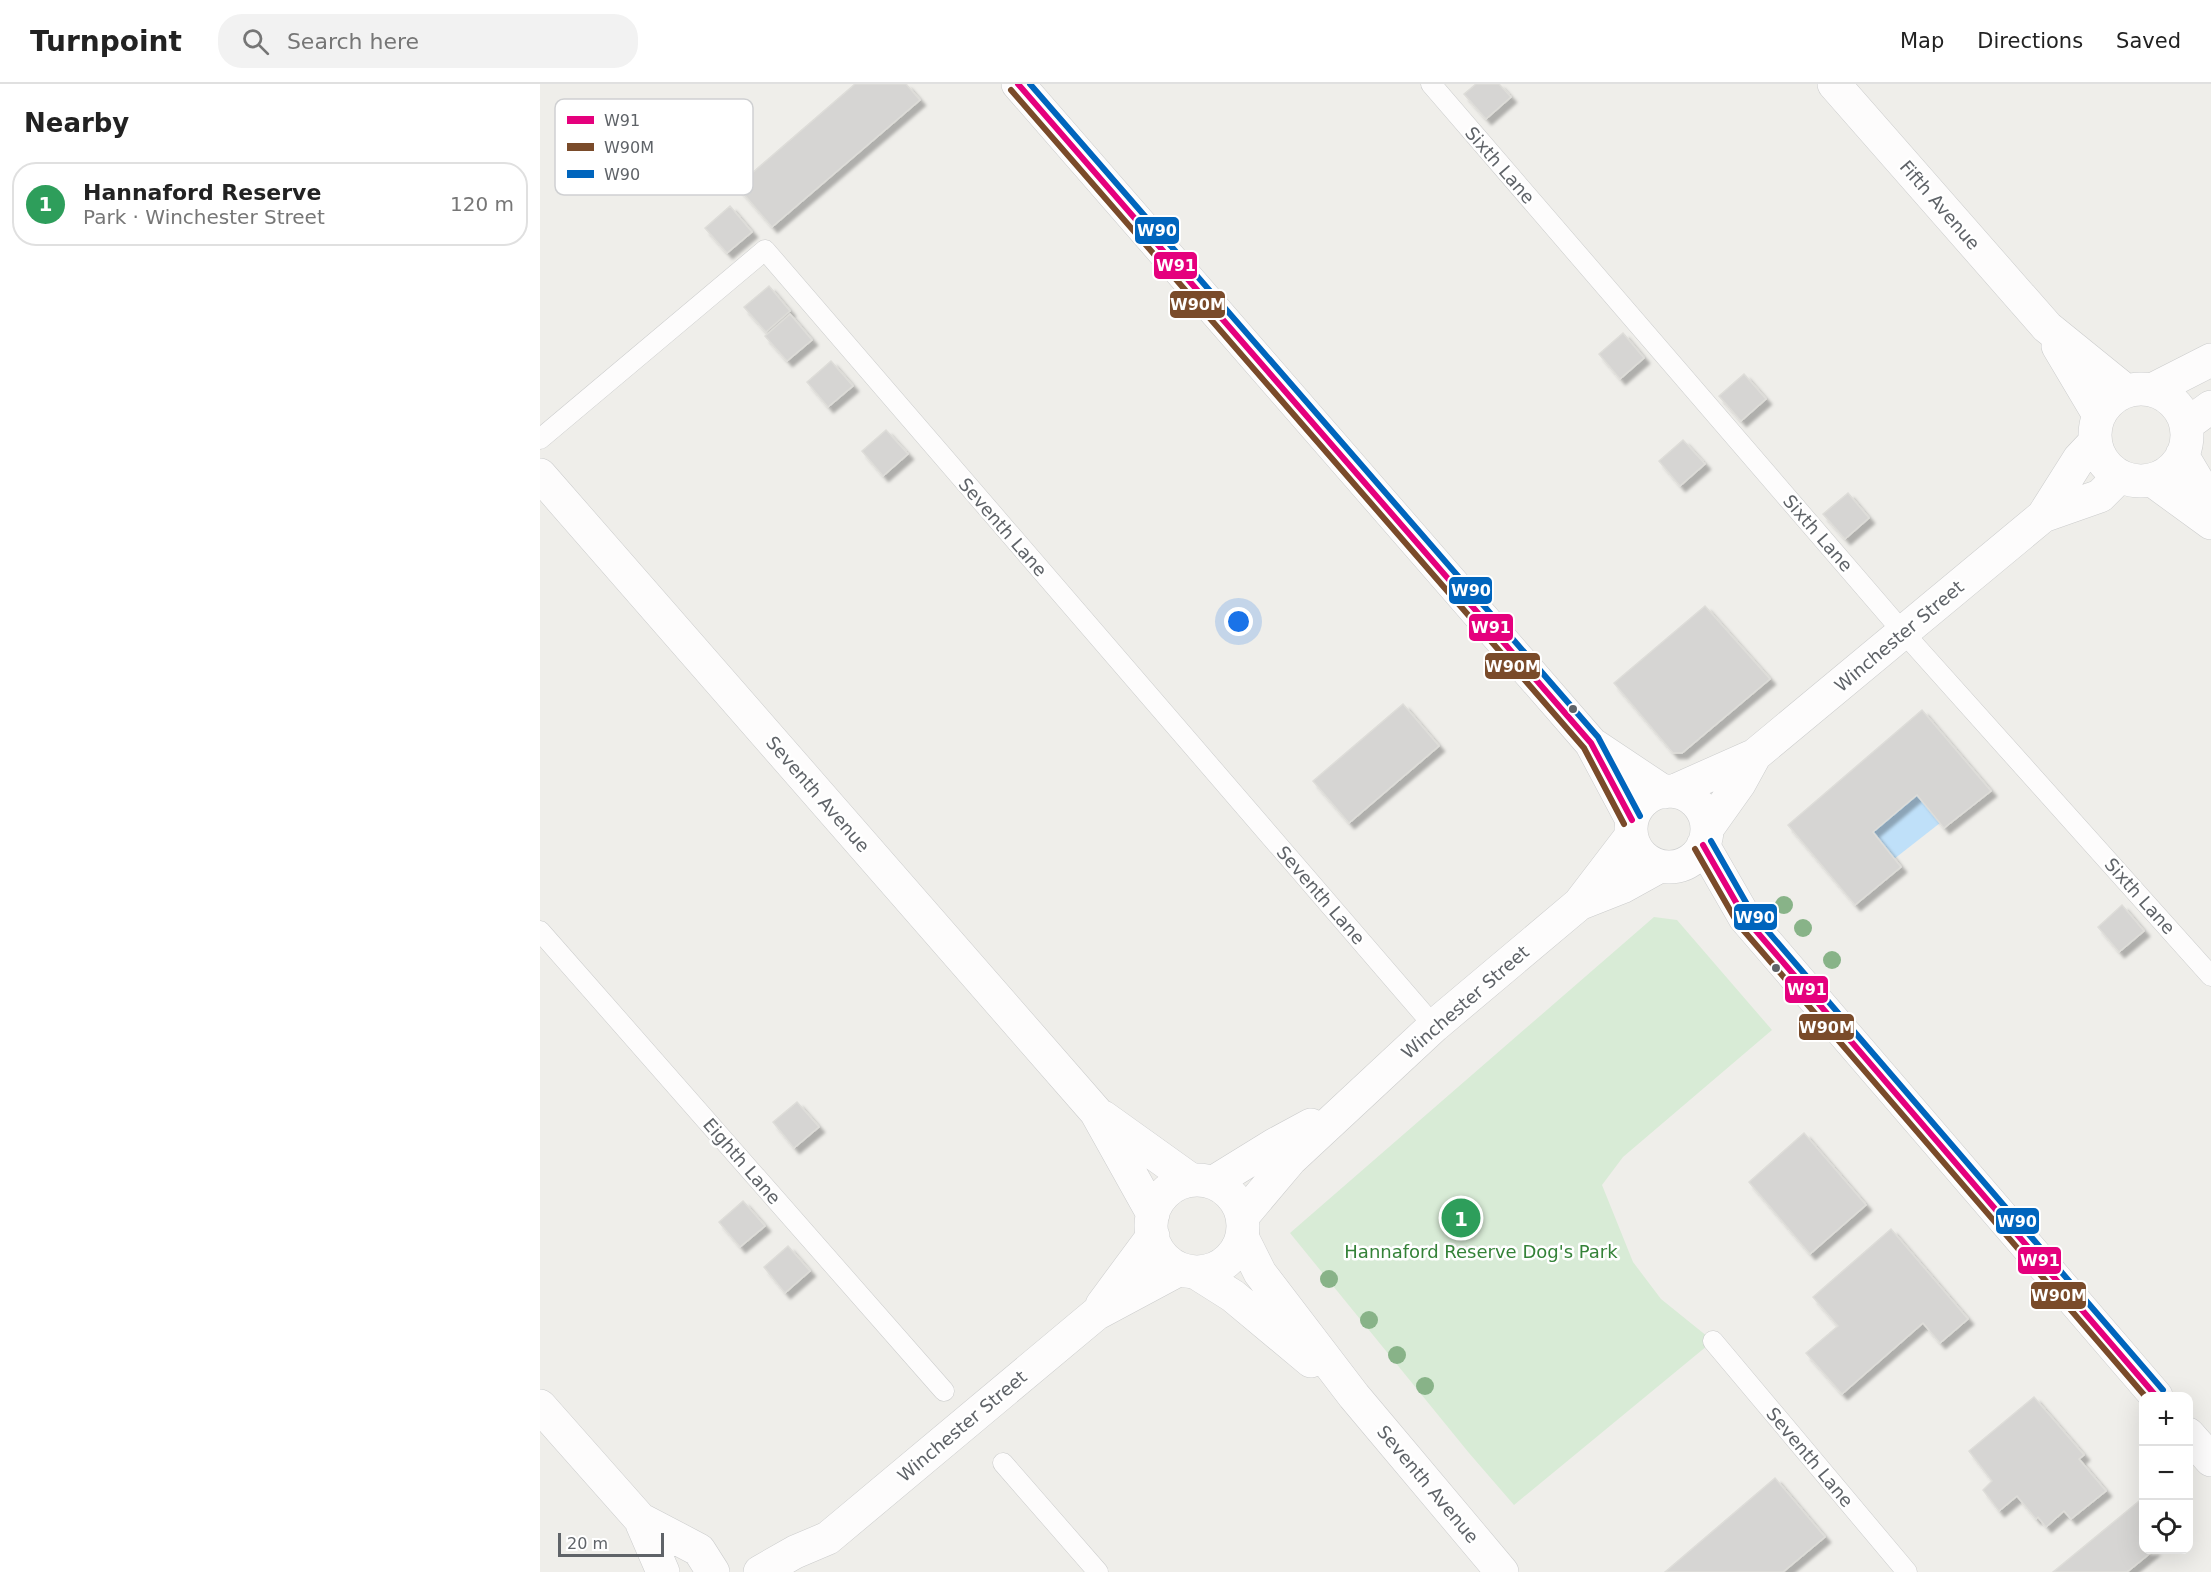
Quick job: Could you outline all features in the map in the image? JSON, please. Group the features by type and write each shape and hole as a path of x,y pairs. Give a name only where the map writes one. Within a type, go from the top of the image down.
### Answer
{"street":[{"path":"1018,84 1591,743 1632,828 1641,855 1667,867 1745,918"},
{"name":"Fifth Avenue","path":"1834,84 2047,327 2139,391"},
{"name":"Fifth Avenue","path":"2047,327 2097,429"},
{"path":"2193,429 2175,466 2152,480 2141,481 2120,477 2104,462 2097,429 2106,405 2115,397 2139,391 2211,360"},
{"path":"2139,391 2167,398 2193,429 2211,504"},
{"name":"Winchester Street","path":"1669,792 1755,755 2043,516 2097,429"},
{"name":"Seventh Avenue","path":"540,475 1096,1112 1153,1225"},
{"name":"Winchester Street","path":"2043,516 2100,496 2120,477"},
{"path":"2152,480 2211,523"},
{"path":"1591,743 1669,792 1693,800 1701,809 1705,818 1705,837 1696,856 1686,864 1667,867"},
{"name":"Winchester Street","path":"1705,837 1755,755"},
{"path":"1632,828 1638,807 1649,797 1669,792"},
{"name":"Winchester Street","path":"1242,1226 1290,1160 1434,1026 1579,904 1632,828"},
{"path":"1705,837 1745,918 2153,1392"},
{"name":"Winchester Street","path":"1579,904 1667,867"},
{"name":"Winchester Street","path":"1202,1181 1352,1103"},
{"name":"Seventh Avenue","path":"1096,1112 1202,1181"},
{"path":"1202,1181 1227,1190 1237,1202 1242,1226 1236,1251 1225,1263 1210,1270 1187,1270 1167,1261 1158,1250 1153,1225 1161,1198 1167,1192 1174,1186 1202,1181"},
{"name":"Winchester Street","path":"1096,1314 1153,1225"},
{"name":"Seventh Avenue","path":"1242,1226 1260,1273 1354,1396 1502,1572"},
{"name":"Winchester Street","path":"760,1572 795,1552 828,1538 1096,1314 1187,1270"},
{"name":"Seventh Avenue","path":"1187,1270 1233,1296 1354,1396"},
{"path":"540,1406 640,1519 663,1572"},
{"path":"2193,1440 2211,1460"},
{"path":"640,1519 699,1550 713,1572"},
{"name":"Winchester Street","path":"808,1572 828,1538"}],"lane":[{"name":"Sixth Lane","path":"1431,84 1903,632 2211,976"},
{"name":"Seventh Lane","path":"540,440 765,250 1434,1026"},
{"name":"Eighth Lane","path":"540,931 944,1391"},
{"name":"Seventh Lane","path":"1713,1341 1907,1572"},
{"path":"1003,1462 1098,1572"}],"green space":[{"name":"Hannaford Reserve Dog's Park","path":"1654,917 1677,920 1772,1030 1623,1157 1602,1185 1633,1262 1661,1299 1713,1341 1514,1505 1290,1233"}],"water":[{"path":"1917,795 1940,823 1894,859 1873,832"}],"building":[{"path":"855,84 906,84 920,100 772,227 745,195 753,195 753,172"},
{"path":"1476,84 1499,84 1511,97 1486,119 1464,94"},
{"path":"730,206 752,232 727,253 705,228"},
{"path":"769,286 790,311 766,332 744,307"},
{"path":"790,314 812,340 787,361 765,336"},
{"path":"1623,333 1644,358 1620,379 1599,354"},
{"path":"831,361 853,386 828,407 807,382"},
{"path":"1744,374 1766,399 1741,421 1719,396"},
{"path":"886,430 908,454 883,476 862,451"},
{"path":"1683,440 1705,464 1680,486 1659,461"},
{"path":"1848,493 1869,518 1845,539 1823,514"},
{"path":"1705,606 1770,679 1682,753 1673,753 1614,683"},
{"path":"1403,704 1439,746 1349,823 1313,781"},
{"path":"1922,710 1991,791 1944,828 1917,795 1873,832 1901,867 1855,905 1788,825"},
{"path":"2122,905 2144,931 2119,952 2098,927"},
{"path":"797,1102 819,1127 794,1148 773,1122"},
{"path":"1804,1133 1866,1205 1810,1254 1749,1182"},
{"path":"743,1201 765,1226 740,1247 719,1222"},
{"path":"1891,1229 1968,1319 1940,1343 1923,1323 1842,1394 1806,1353 1838,1326 1813,1297"},
{"path":"788,1246 810,1271 785,1293 764,1267"},
{"path":"2034,1397 2084,1455 2079,1459 2106,1491 2071,1519 2064,1511 2046,1527 2038,1517 2036,1519 2017,1496 1999,1511 1983,1490 1992,1481 1969,1451"},
{"path":"1775,1478 1825,1537 1783,1572 1665,1572"},
{"path":"2139,1501 2139,1554 2149,1554 2127,1572 2053,1572"}],"transit line":[{"name":"W91","path":"1018,84 1591,743 1632,820"},
{"name":"W90","path":"1030,84 1598,737 1640,816"},
{"name":"W90M","path":"1011,90 1584,748 1624,824"},
{"name":"W90","path":"1711,841 1752,913 2163,1390"},
{"name":"W91","path":"1703,845 1745,918 2153,1392"},
{"name":"W90M","path":"1695,849 1738,924 2142,1392"}],"place":[{"name":"Hannaford Reserve","path":"1461,1218"}]}
